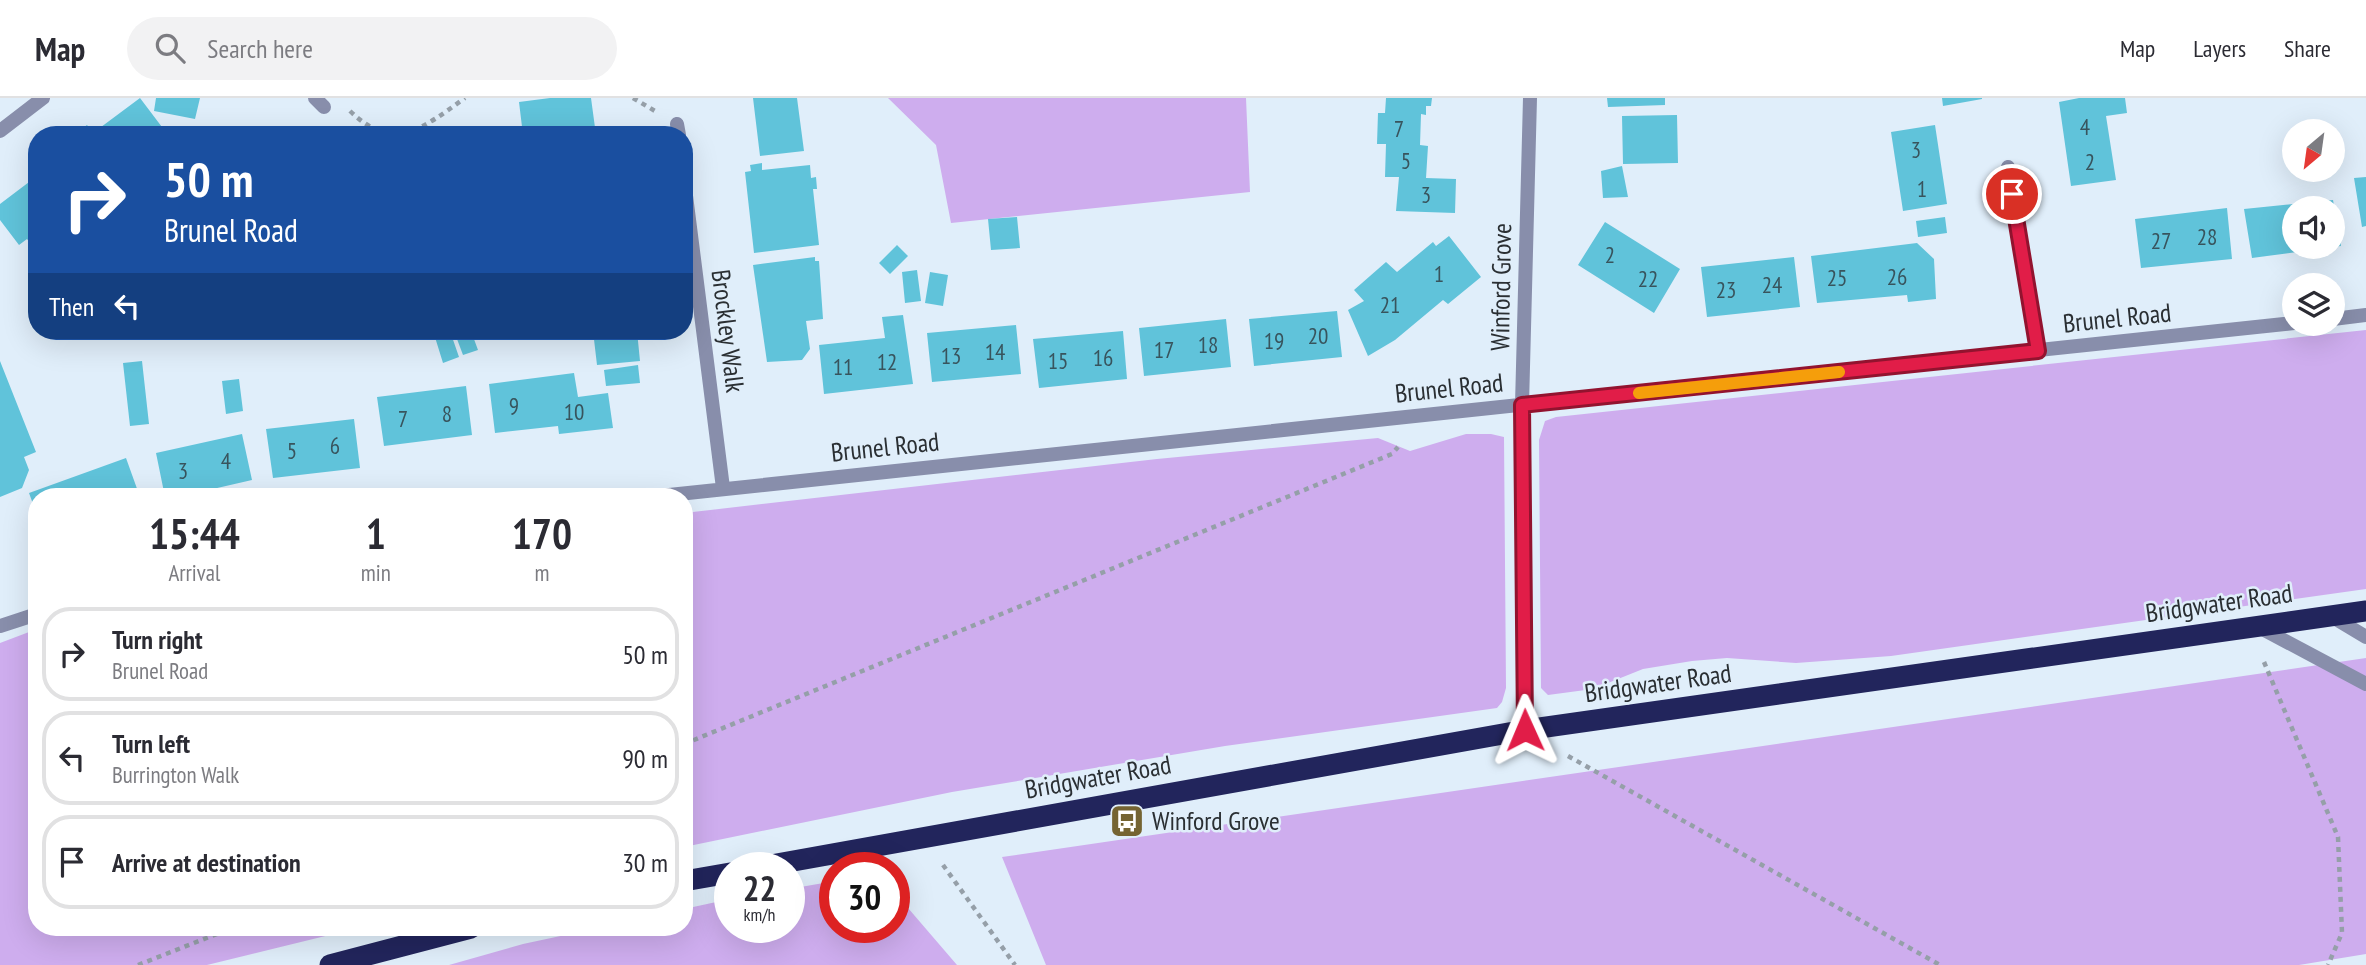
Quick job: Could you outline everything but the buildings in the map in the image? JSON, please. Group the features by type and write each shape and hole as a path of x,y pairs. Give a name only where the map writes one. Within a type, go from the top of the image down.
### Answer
{"highway":[{"name":"Bridgwater Road","path":"805,858 1525,730 2366,611"},
{"path":"693,879 714,876"},
{"path":"330,965 441,936"}],"street":[{"path":"0,131 43,98"},
{"name":"Winford Grove","path":"1525,730 1522,405 1530,98"},
{"path":"2008,167 2038,351"},
{"name":"Brockley Walk","path":"693,251 723,488"},
{"path":"2345,318 2366,315"},
{"name":"Brunel Road","path":"693,492 2282,324"},
{"path":"2331,616 2366,637"},
{"path":"0,626 28,617"},
{"path":"2253,627 2366,684"}],"path":[{"path":"425,126 464,98"},
{"path":"320,103 340,102 363,123 370,126"},
{"path":"693,740 1392,454 1427,415"},
{"path":"2253,627 2338,837 2342,933 2328,965"},
{"path":"1559,725 1568,756 1940,965"},
{"path":"922,836 1015,965"},
{"path":"138,965 212,936"}],"shaded area":[{"path":"888,98 1246,98 1250,192 951,223 936,145"},
{"path":"2366,330 2366,589 1891,656 1796,663 1727,658 1692,661 1643,669 1593,689 1548,695 1541,688 1539,440 1545,421 1556,417 2310,336 2345,336 2345,332"},
{"path":"1466,434 1504,437 1506,688 1497,708 1225,746 952,792 693,845 693,512 1157,459 1378,438 1410,451"},
{"path":"28,632 28,936 325,936 207,965 0,965 0,643"},
{"path":"2366,658 2366,954 2299,965 1046,965 1002,857"},
{"path":"819,884 819,943 910,943 910,910 957,965 449,965 560,936 693,936 693,907 714,902 714,943 805,943 805,886"}],"slow traffic":[{"path":"1639,393 1839,372"}],"place":[{"name":"Winford Grove","path":"1127,821"}],"route":[{"path":"1525,730 1522,405 2038,351 2012,194"}]}
